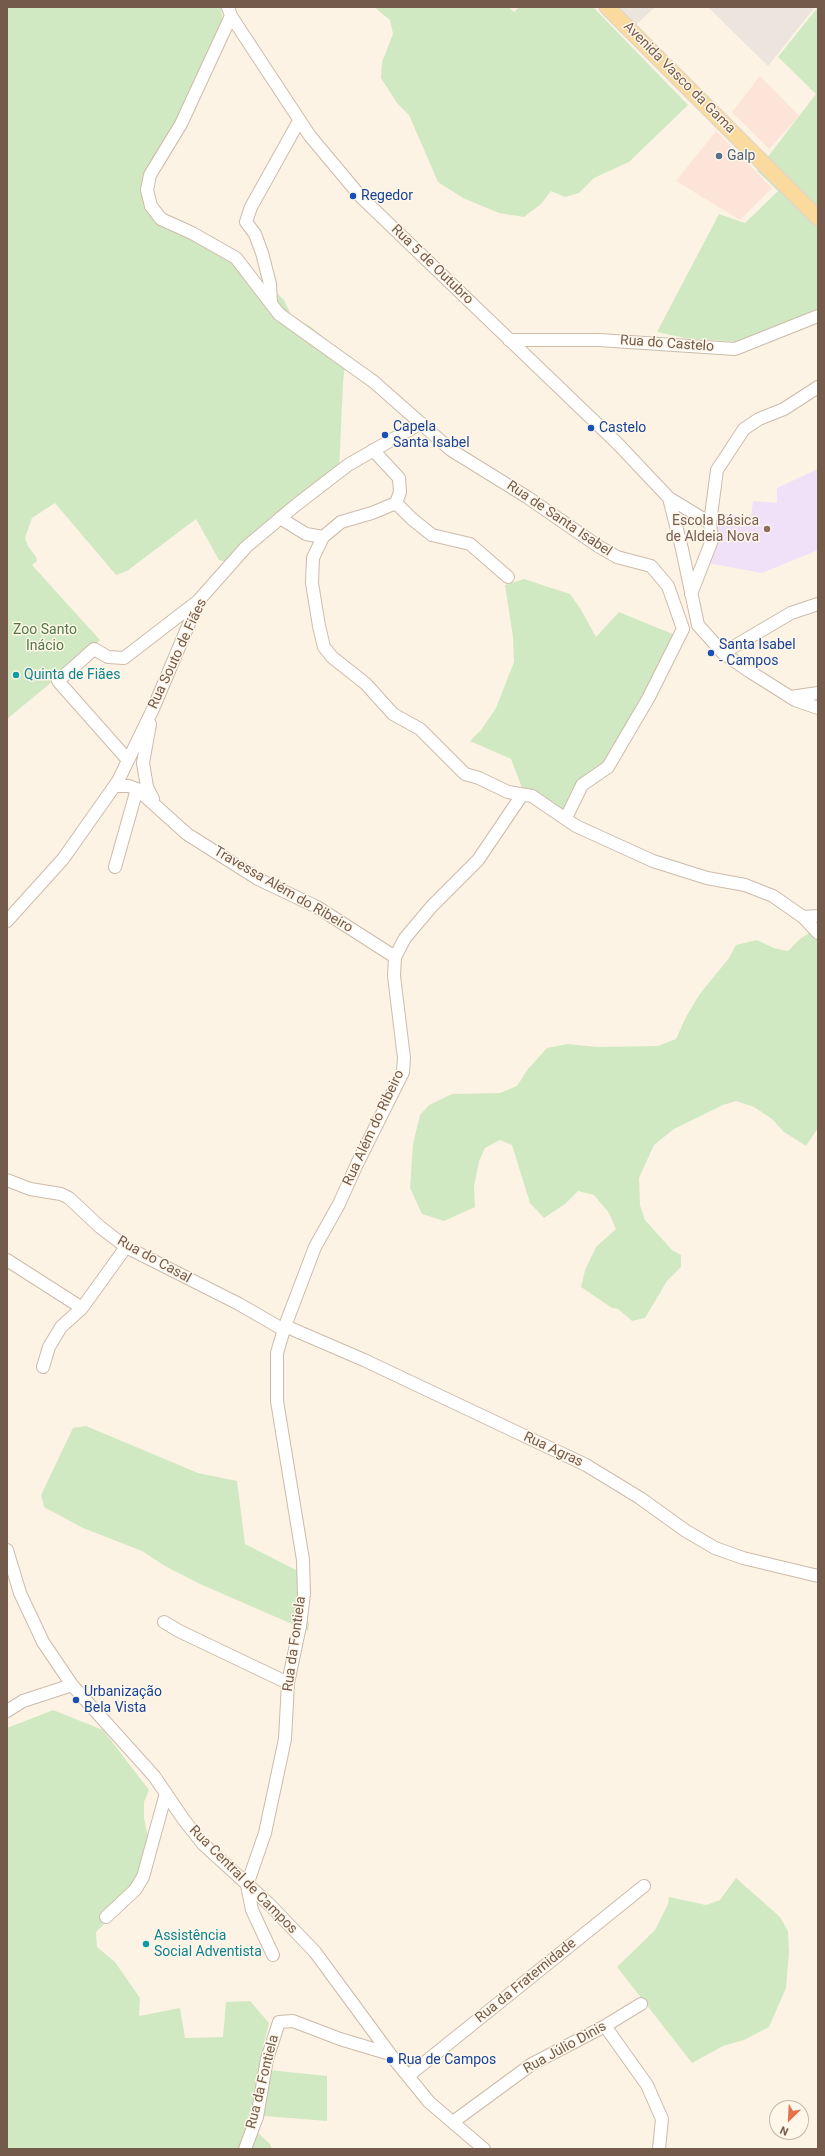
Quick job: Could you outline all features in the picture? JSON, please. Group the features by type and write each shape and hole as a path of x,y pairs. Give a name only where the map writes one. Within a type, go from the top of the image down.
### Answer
{"main road":[{"name":"Avenida Vasco da Gama","path":"607,7 818,218"}],"street":[{"name":"Rua 5 de Outubro","path":"229,12 299,121 361,196 618,444 669,498 710,523"},
{"name":"Rua de Santa Isabel","path":"229,12 182,124 150,175 147,190 151,206 161,219 192,232 236,258 279,314 374,382 451,450 527,497 598,546 617,557 651,566 668,586 683,629"},
{"path":"271,304 270,284 262,253 255,234 246,222 251,207 299,121"},
{"name":"Rua do Castelo","path":"509,340 599,340 735,349 818,316"},
{"path":"691,594 712,540 710,523 717,470 744,429 759,419 784,409 818,387"},
{"name":"Rua Souto de Fiães","path":"7,921 63,859 115,786 153,709 199,600 246,547 280,518 348,465 421,422"},
{"path":"374,450 399,478 400,492 396,503 372,513 341,522 323,538 313,558 312,583 319,626 324,647 332,657 366,684 393,714 420,729 466,774 479,778 508,792 532,796 543,802 576,826 653,861 707,878 745,885 773,896 803,917 818,933"},
{"name":"Rua 5 de Outubro","path":"669,498 682,549 698,625 723,653 791,697 818,708"},
{"path":"396,503 412,519 432,535 470,544 508,577"},
{"path":"280,518 306,534 323,538"},
{"path":"128,760 58,681 94,649 108,657 124,658 199,600"},
{"path":"723,653 791,613 818,604"},
{"path":"566,818 582,785 608,767 650,697 683,629 698,625"},
{"path":"791,697 818,693"},
{"name":"Travessa Além do Ribeiro","path":"153,709 143,763 147,786 155,804"},
{"path":"115,786 129,786 137,789 115,867"},
{"name":"Travessa Além do Ribeiro","path":"137,789 187,834 258,879 317,907 395,957"},
{"name":"Rua Além do Ribeiro","path":"284,1328 315,1247 339,1204 357,1164 403,1072 404,1058 394,976 395,957 405,938 478,860 522,795"},
{"path":"803,917 818,916"},
{"name":"Rua do Casal","path":"7,1180 30,1189 61,1194 69,1198 100,1227 126,1247 284,1328"},
{"path":"43,1367 49,1346 62,1327 82,1308 126,1247"},
{"path":"7,1260 82,1308"},
{"name":"Rua Agras","path":"284,1328 364,1360 586,1465 640,1498 686,1532 714,1548 743,1558 818,1576"},
{"name":"Rua da Fontiela","path":"247,1885 265,1833 286,1740 288,1684 300,1626 304,1581 301,1547 277,1401 277,1353 284,1328"},
{"name":"Rua Central de Campos","path":"7,1550 20,1593 43,1642 72,1685 154,1776 184,1820 203,1844 270,1905 315,1952 390,2054 429,2102 484,2149"},
{"path":"164,1622 179,1631 288,1684"},
{"path":"7,1711 23,1701 72,1685"},
{"path":"106,1917 135,1890 143,1877 166,1793"},
{"path":"247,1885 252,1910 273,1955"},
{"name":"Rua da Fraternidade","path":"408,2076 644,1886"},
{"name":"Rua Júlio Dinis","path":"453,2122 532,2064 605,2026 641,2004"},
{"name":"Rua da Fontiela","path":"245,2149 257,2117 267,2059 279,2022 286,2020 340,2039 390,2054"},
{"path":"605,2026 647,2085 662,2119 659,2149"}],"shaded area":[{"path":"619,7 655,7 636,25"},
{"path":"708,7 815,7 768,66"},
{"name":"Galp","path":"760,76 799,116 769,149 732,112"},
{"name":"Galp","path":"716,131 772,188 740,220 676,181"},
{"name":"Escola Básica de Aldeia Nova","path":"818,469 818,550 762,573 708,563 717,513 751,517 753,501 777,503 777,488"}],"green space":[{"name":"Zoo Santo Inácio","path":"7,7 221,7 222,17 218,50 163,155 150,193 158,214 226,256 272,288 284,300 291,315 311,327 346,355 343,383 339,472 330,486 319,496 304,502 231,563 219,560 196,519 127,571 116,575 55,503 32,518 25,538 28,546 36,557 37,561 32,565 100,640 93,648 7,719"},
{"path":"374,7 509,7 514,12 519,7 593,7 688,105 629,162 594,178 579,193 565,197 551,191 541,204 524,217 499,213 463,198 438,182 409,115 397,103 381,78 382,62 393,34 390,20"},
{"path":"818,7 818,310 739,342 685,338 657,332 719,214 745,223 778,191 757,171 816,94 778,57"},
{"path":"524,579 570,594 580,608 596,637 619,612 675,635 621,735 569,815 524,793 511,759 470,741 481,730 496,708 514,662 513,637 505,585"},
{"path":"818,927 818,1128 806,1146 784,1132 772,1119 754,1107 736,1101 723,1105 674,1129 654,1145 639,1178 640,1205 645,1220 672,1250 681,1255 681,1267 667,1281 645,1318 632,1321 618,1309 612,1308 581,1287 585,1270 596,1247 616,1229 609,1213 594,1195 578,1191 565,1204 544,1218 530,1203 512,1145 500,1140 485,1148 479,1161 474,1187 475,1207 444,1221 422,1214 410,1188 413,1144 420,1115 429,1105 452,1094 500,1093 517,1086 528,1069 547,1048 567,1044 598,1047 658,1046 676,1039 686,1017 699,995 729,958 736,945 757,940 774,948 788,951 800,939"},
{"path":"86,1426 198,1473 237,1481 245,1544 298,1571 303,1604 309,1624 308,1631 200,1584 165,1566 142,1551 83,1528 44,1507 41,1495 73,1428"},
{"path":"53,1710 103,1730 149,1790 144,1802 144,1818 152,1856 124,1905 96,1932 97,1947 115,1962 140,1998 139,2016 180,2008 185,2038 223,2037 226,2002 250,2001 269,2023 263,2047 269,2070 327,2076 327,2121 264,2116 258,2133 270,2144 272,2149 7,2149 7,1728"},
{"path":"736,1878 780,1917 788,1931 789,1952 786,1988 769,2027 744,2040 723,2046 692,2063 617,1967 655,1930 668,1904 669,1897 706,1905 720,1900"}],"place":[{"name":"Galp","path":"719,156"},
{"name":"Regedor","path":"353,196"},
{"name":"Castelo","path":"591,428"},
{"name":"Capela Santa Isabel","path":"385,435"},
{"name":"Escola Básica de Aldeia Nova","path":"767,529"},
{"name":"Santa Isabel - Campos","path":"711,653"},
{"name":"Quinta de Fiães","path":"16,675"},
{"name":"Urbanização Bela Vista","path":"76,1700"},
{"name":"Assistência Social Adventista","path":"146,1944"},
{"name":"Rua de Campos","path":"390,2060"}]}
